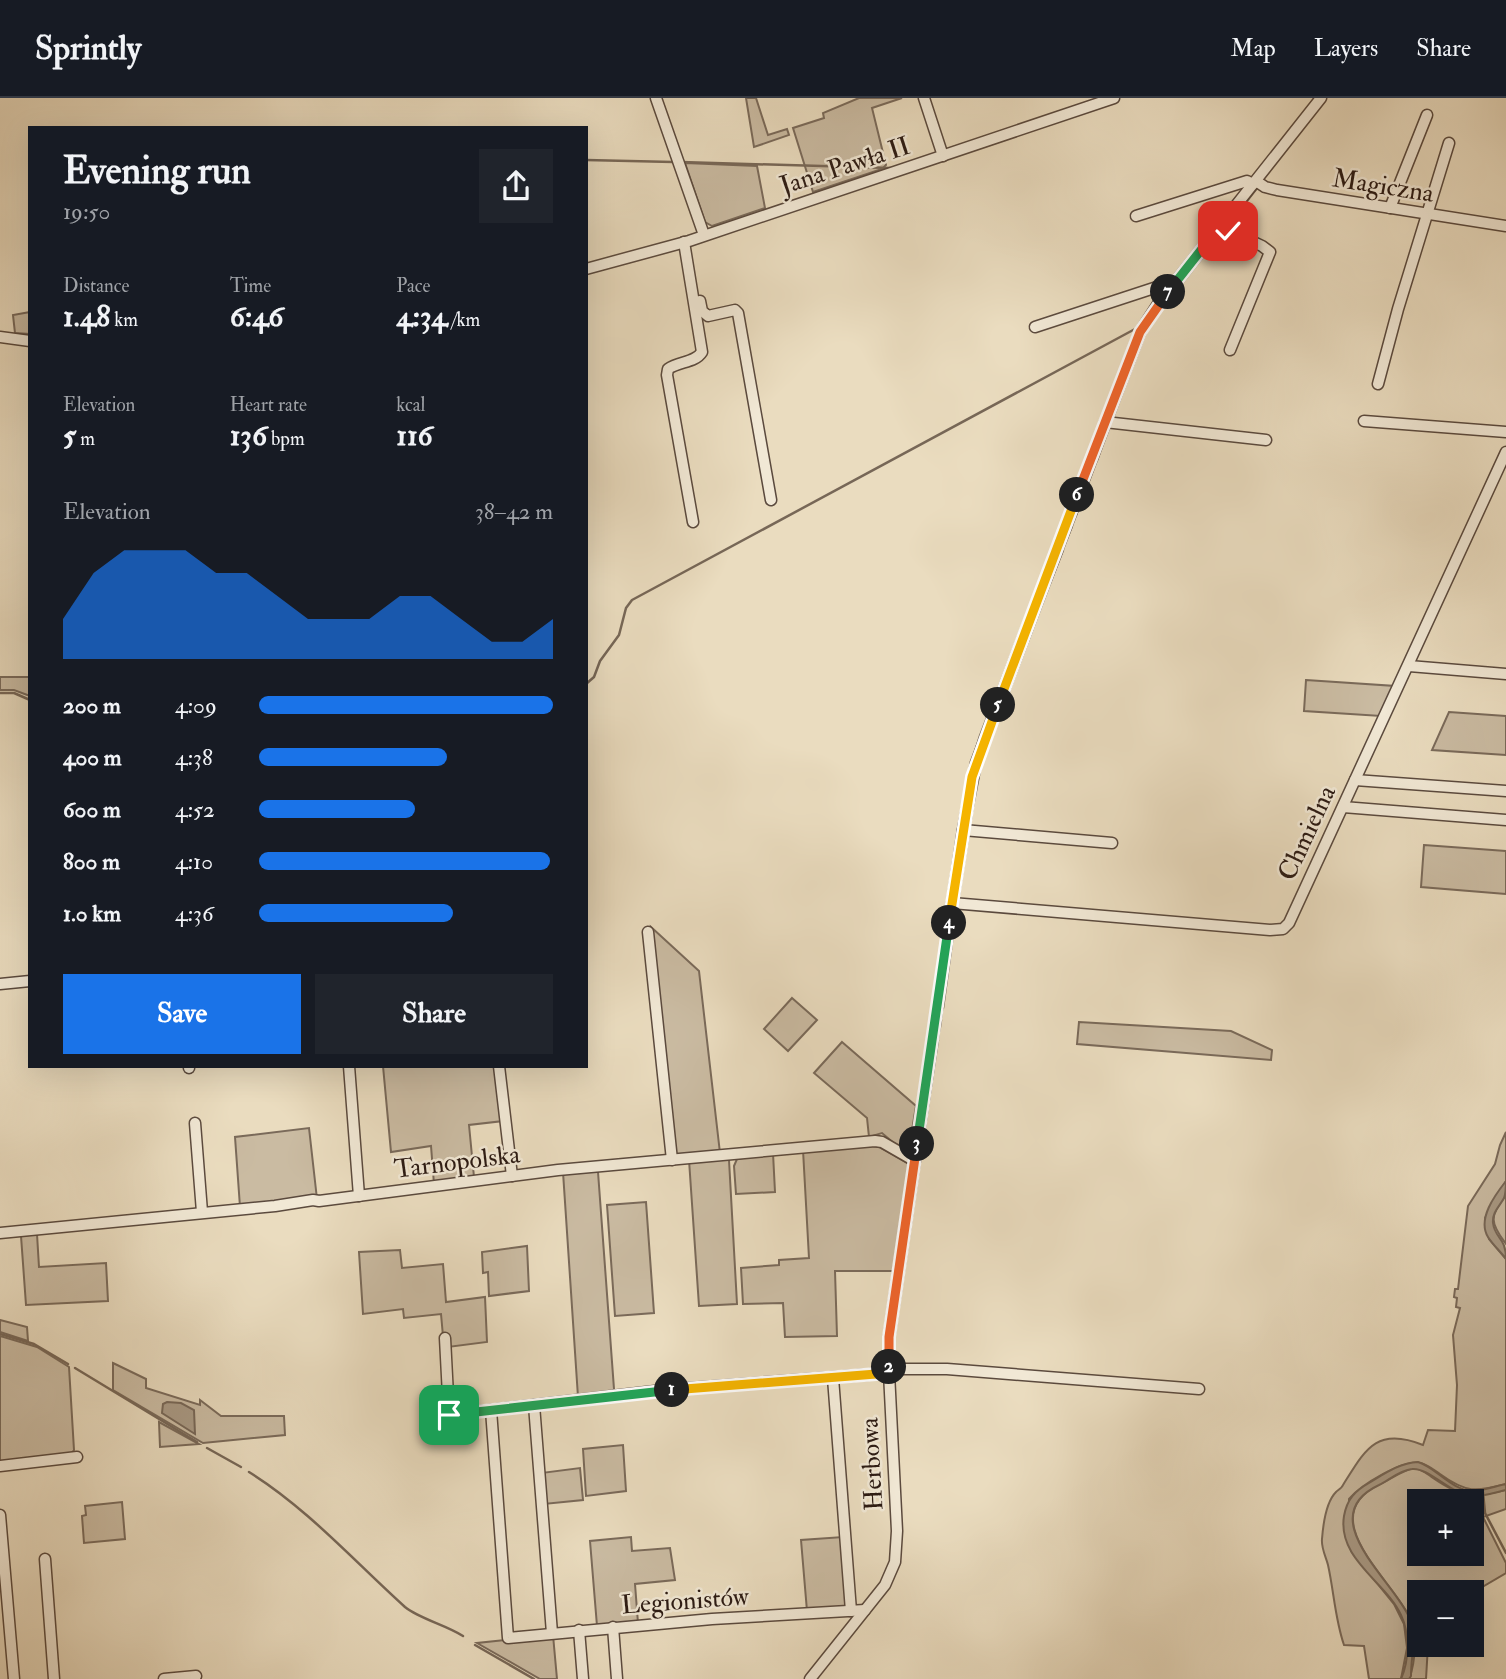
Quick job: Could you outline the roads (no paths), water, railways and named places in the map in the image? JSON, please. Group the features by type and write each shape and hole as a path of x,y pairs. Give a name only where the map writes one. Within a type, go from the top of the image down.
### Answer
{"street":[{"path":"656,98 704,235"},
{"path":"924,98 943,156"},
{"name":"Jana Pawła II","path":"588,268 686,242 1114,98"},
{"name":"Herbowa","path":"810,1679 890,1576 897,1548 889,1337 963,830 976,763 1140,332 1321,98"},
{"path":"1390,208 1427,115"},
{"path":"1378,384 1449,143"},
{"path":"1136,216 1247,181 1255,182"},
{"name":"Magiczna","path":"1255,182 1277,190 1506,226"},
{"path":"1220,226 1270,252 1230,350"},
{"path":"686,242 704,314 712,316 735,310 738,313 771,500"},
{"path":"686,242 702,352 697,358 672,366 667,375 693,522"},
{"path":"1035,327 1166,284 1173,286"},
{"path":"0,337 28,341"},
{"path":"1364,421 1506,432"},
{"path":"1105,422 1265,440"},
{"name":"Chmielna","path":"952,903 1279,930 1289,923 1506,452"},
{"path":"1409,666 1506,674"},
{"path":"1355,780 1506,791"},
{"path":"1343,807 1506,820"},
{"path":"963,830 1112,843"},
{"path":"648,932 671,1160"},
{"path":"0,984 28,981"},
{"path":"349,1068 359,1196"},
{"path":"499,1068 512,1176"},
{"path":"195,1123 202,1212"},
{"name":"Tarnopolska","path":"0,1233 108,1224 512,1176 876,1141 915,1161"},
{"path":"445,1338 449,1415 663,1390 889,1371 947,1369 1199,1389"},
{"path":"833,1377 851,1611"},
{"path":"534,1405 552,1633"},
{"name":"Legionistów","path":"491,1410 508,1638 613,1627 865,1610"},
{"path":"0,1466 77,1457"},
{"path":"0,1515 14,1679"},
{"path":"45,1559 54,1679"},
{"path":"613,1627 617,1679"},
{"path":"579,1630 583,1679"},
{"path":"164,1679 196,1676"}],"waterway":[{"path":"588,160 673,162"},
{"path":"681,162 890,168"},
{"path":"1229,224 1257,188"},
{"path":"1157,315 1221,234"},
{"path":"588,682 594,677 600,661 619,635 626,608 632,600 1135,329"},
{"path":"959,825 968,774 980,736 1136,329"},
{"path":"1133,365 1147,329"},
{"path":"1097,460 1108,429"},
{"path":"1076,515 1092,472"},
{"path":"1067,538 1072,526"},
{"path":"1050,583 1063,550"},
{"path":"1034,624 1045,595"},
{"path":"1028,641 1032,630"},
{"path":"978,774 1023,653"},
{"path":"0,693 14,693 28,699"},
{"path":"971,819 973,801"},
{"path":"958,898 969,832"},
{"path":"953,937 957,910"},
{"path":"943,1008 951,949"},
{"path":"914,1133 935,987"},
{"path":"940,1027 941,1020"},
{"path":"924,1132 938,1040"},
{"path":"0,1334 34,1344 68,1364"},
{"path":"75,1368 197,1442"},
{"path":"207,1448 241,1467"},
{"path":"249,1472 310,1518 405,1607 463,1636"},
{"path":"1484,1502 1485,1513 1506,1553"},
{"path":"475,1645 534,1679"}]}
